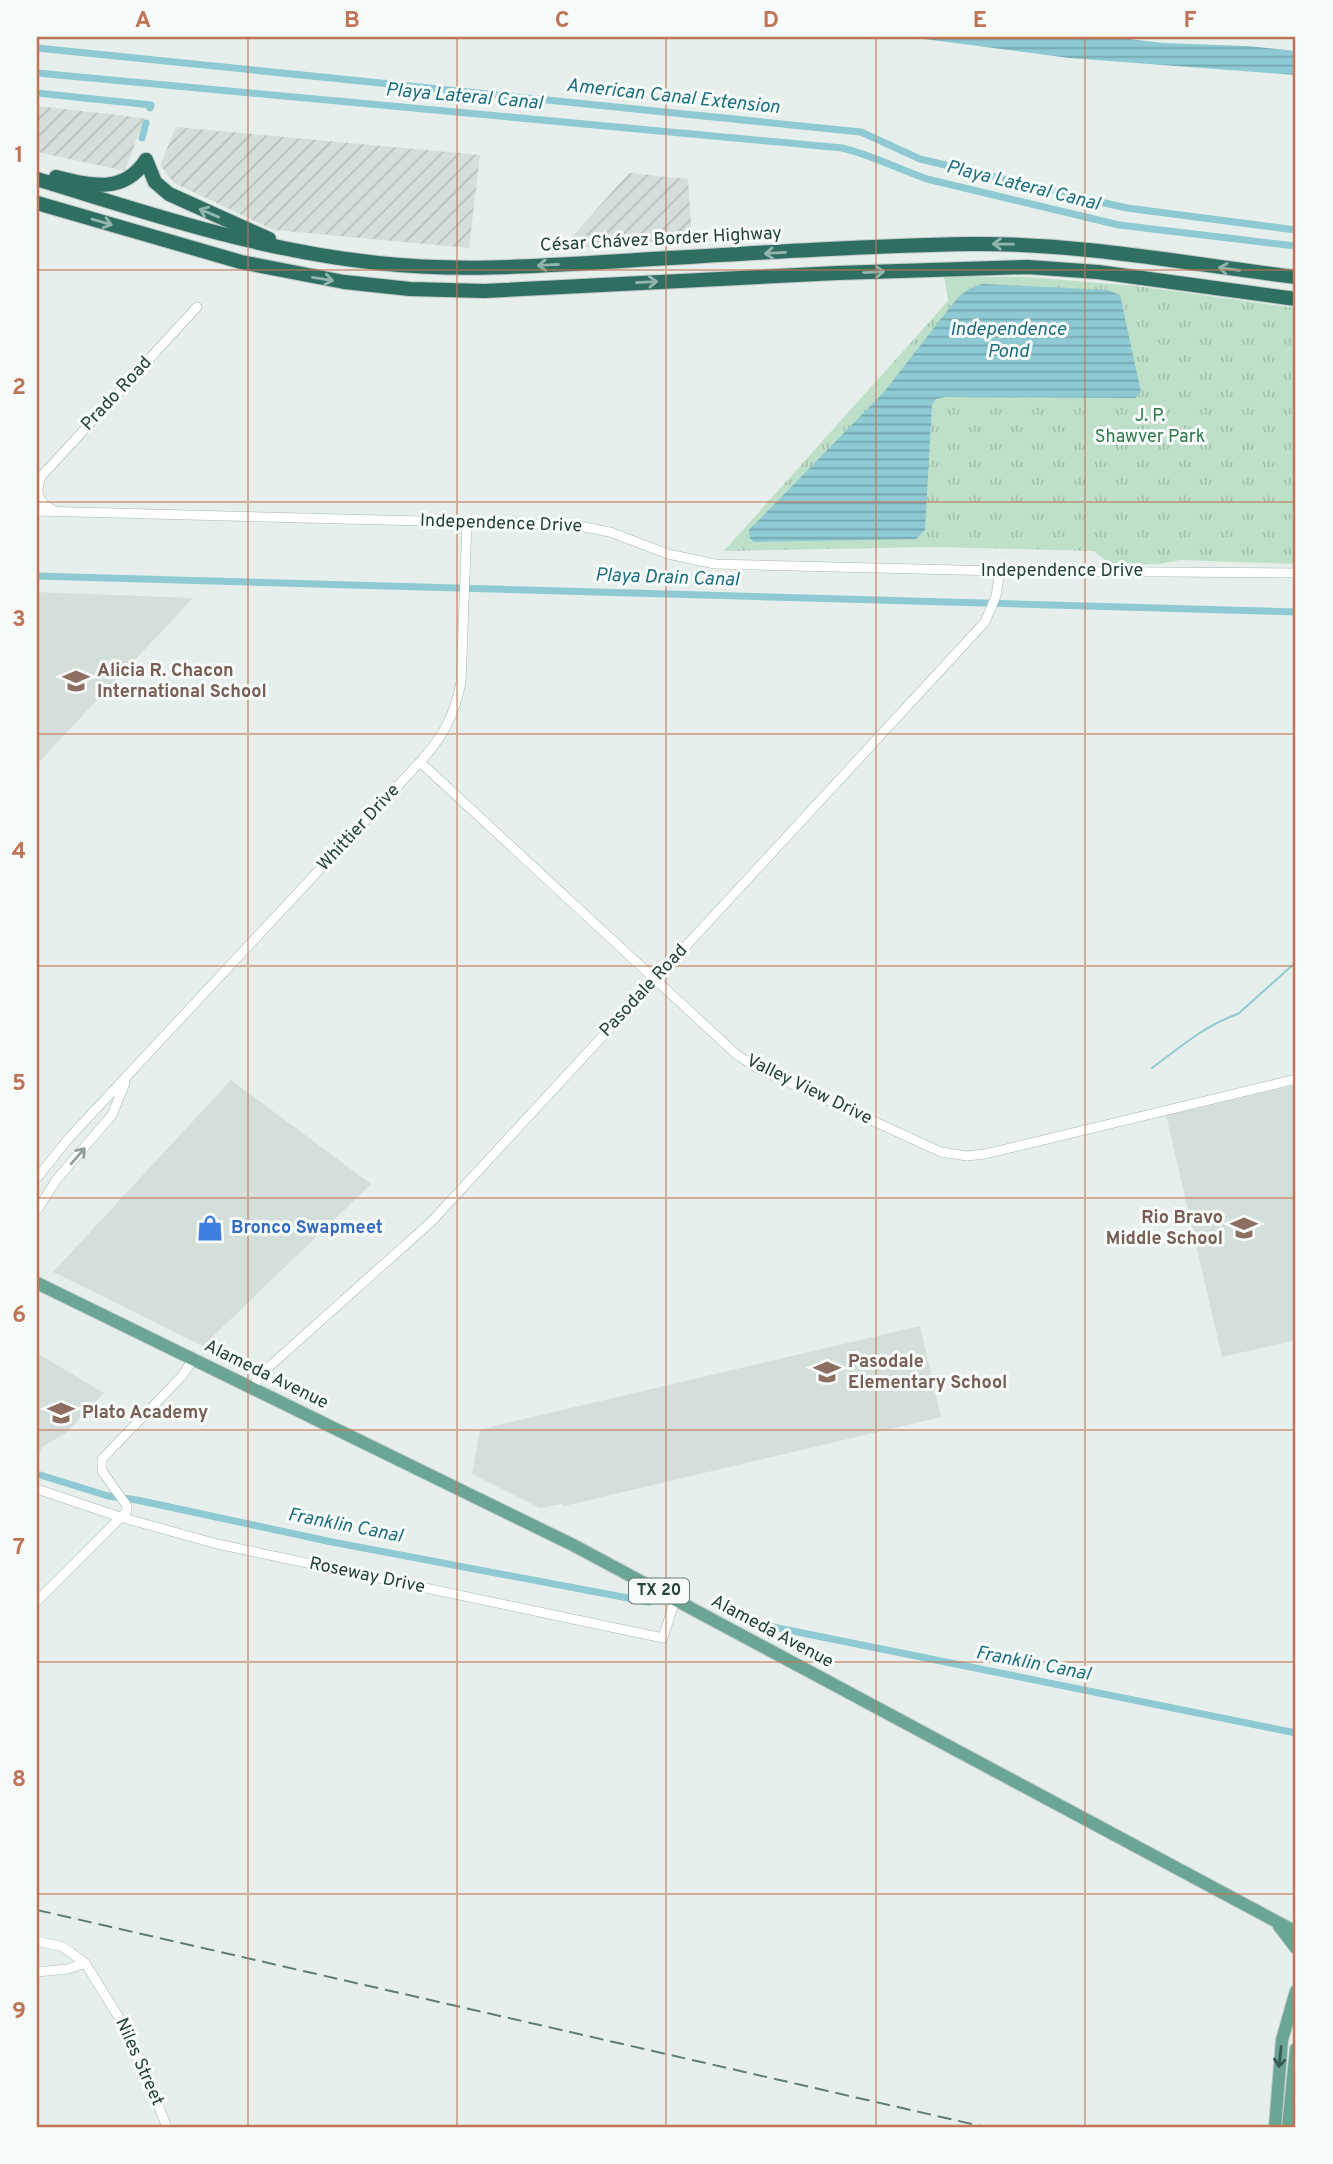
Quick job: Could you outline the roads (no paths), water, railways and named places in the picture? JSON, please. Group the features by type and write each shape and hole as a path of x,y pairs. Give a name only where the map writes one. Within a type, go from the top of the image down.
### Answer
{"highway":[{"path":"37,172 110,185 134,175 146,160 155,182 169,194 290,247 318,255"},
{"name":"César Chávez Border Highway","path":"37,179 257,243 318,255 398,265 488,269 753,254 1008,244 1079,248 1296,277"},
{"path":"37,203 241,262 312,277 410,289 484,291 838,273 1028,267 1098,272 1296,299"}],"main road":[{"name":"Alameda Avenue","path":"37,1283 519,1517 1296,1932"},
{"path":"1271,1919 1296,1920"},
{"path":"1271,1919 1296,1948"},
{"path":"1275,2127 1282,2040 1296,1991"},
{"path":"1288,2127 1296,2049"}],"street":[{"name":"Prado Road","path":"39,478 197,307"},
{"path":"39,478 38,498 45,506 55,511"},
{"name":"Independence Drive","path":"37,511 592,527 627,537 668,554 715,564 1000,571 1296,573"},
{"name":"Whittier Drive","path":"37,1178 61,1146 420,762 448,727 457,700 463,646 467,523"},
{"name":"Pasodale Road","path":"254,1387 261,1374 431,1222 985,622 996,596 1000,571"},
{"name":"Valley View Drive","path":"420,762 718,1039 757,1068 910,1140 949,1154 985,1154 1296,1079"},
{"name":"Whittier Drive","path":"37,1210 57,1179 112,1115 127,1078"},
{"path":"37,1601 127,1511 102,1471 105,1455 182,1376 193,1359"},
{"name":"Roseway Drive","path":"37,1489 120,1517 230,1547 663,1638 675,1600"},
{"path":"37,1941 63,1947 85,1963"},
{"path":"37,1972 68,1969 85,1963"},
{"name":"Niles Street","path":"85,1963 128,2032 167,2127"}],"water":[{"path":"909,37 1112,37 1163,43 1247,46 1296,51 1296,75 1069,58"},
{"name":"Independence Pond","path":"982,284 1108,290 1120,295 1141,392 1135,398 936,399 932,405 925,530 916,539 754,542 750,538 749,530 884,392 958,297"}],"waterway":[{"name":"American Canal Extension","path":"37,48 861,132 920,159 1087,199 1127,208 1296,230"},
{"name":"Playa Lateral Canal","path":"37,73 842,148 927,179 1119,225 1296,246"},
{"path":"37,93 151,105 150,108"},
{"path":"142,138 146,123"},
{"name":"Playa Drain Canal","path":"37,576 1296,612"},
{"path":"1152,1068 1204,1030 1238,1014 1296,962"},
{"name":"Franklin Canal","path":"37,1474 108,1496 649,1602"},
{"name":"Franklin Canal","path":"763,1625 1296,1733"}],"railway":[{"path":"37,1910 985,2127"}],"place":[{"name":"Alicia R. Chacon International School","path":"76,681"},
{"name":"Bronco Swapmeet","path":"210,1228"},
{"name":"Rio Bravo Middle School","path":"1244,1228"},
{"name":"Pasodale Elementary School","path":"827,1372"},
{"name":"Plato Academy","path":"61,1413"}],"park label":[{"name":"J. P. Shawver Park","path":"1150,426"}]}
